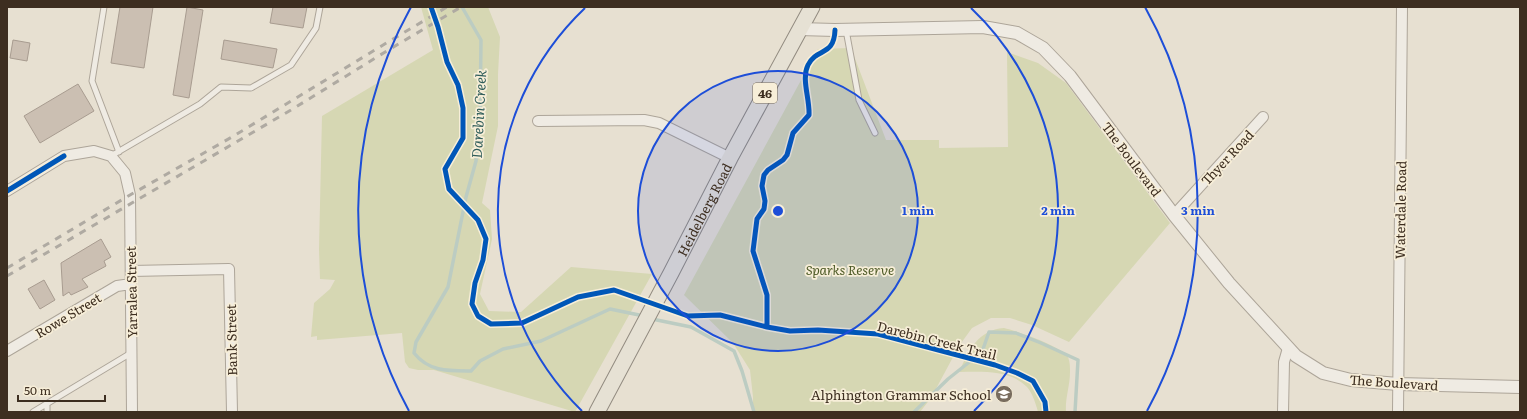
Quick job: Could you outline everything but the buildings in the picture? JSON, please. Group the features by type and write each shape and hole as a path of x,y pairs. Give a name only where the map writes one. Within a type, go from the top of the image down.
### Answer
{"main road":[{"name":"Heidelberg Road","path":"596,412 671,274 730,158 812,7"}],"street":[{"name":"Waterdale Road","path":"1398,412 1402,7"},
{"name":"The Boulevard","path":"800,29 846,30 983,27 1017,33 1043,48 1070,76 1174,215 1229,283 1296,356 1323,373 1351,380 1398,384 1520,387"},
{"name":"Thyer Road","path":"1174,215 1263,118"},
{"path":"538,121 644,120 660,123 730,158"},
{"path":"7,191 64,156 94,151 115,154"},
{"name":"Yarralea Street","path":"115,154 125,173 130,195 132,412"},
{"name":"Bank Street","path":"131,272 229,269 232,412"},
{"name":"Rowe Street","path":"7,350 117,286 131,284"},
{"path":"1284,412 1284,362 1288,348"}],"lane":[{"path":"104,7 92,81 115,154 200,104 221,87 252,88 291,65 316,28 320,7"},
{"path":"846,30 859,100 875,133"},
{"path":"33,412 132,352"},
{"path":"47,404 47,412"}],"green space":[{"path":"421,7 488,7 500,37 498,126 482,203 490,210 492,239 480,294 489,311 521,312 571,267 652,274 575,412 434,370 418,370 409,368 405,362 402,333 317,340 317,336 311,337 314,303 330,289 335,280 320,279 319,249 322,116 433,50"},
{"name":"Sparks Reserve","path":"851,48 886,140 939,140 939,148 1008,147 1007,52 1038,63 1066,83 1170,223 1069,342 1032,325 1010,318 991,318 972,328 959,346 931,398 920,412 753,412 750,370 733,343 684,295 818,49"},
{"path":"1004,328 1018,332 1057,348 1068,357 1070,372 1066,412 1038,412 1034,398 1029,389 1020,381 1012,377 1003,374 985,372 959,372 971,349 981,337 987,333"}],"waterway":[{"name":"Darebin Creek","path":"462,7 481,40 480,123 476,161 466,197 448,287 416,342 414,353 426,364 433,367 455,371 471,371 480,361 503,349 541,341 610,309 644,316"},
{"name":"Darebin Creek","path":"652,319 691,327 734,351 742,371 754,412"},
{"name":"Darebin Creek","path":"914,412 948,379 982,352 989,332 1016,333 1078,360 1075,412"}],"railway":[{"path":"7,268 232,137 447,7"},
{"path":"7,276 291,110 461,7"}],"cycle path":[{"name":"Darebin Creek Trail","path":"431,7 447,62 458,85 463,108 463,138 445,169 449,189 478,220 486,239 483,260 475,283 472,304 478,316 491,324 522,323 578,297 614,290 688,316 720,315 767,327 790,331 818,330 878,334 995,365 1017,373 1033,381 1045,402 1046,412"},
{"path":"767,327 767,295 753,251 757,219 764,209 765,201 762,186 764,175 787,155 793,133 809,115 805,76 806,71 812,59 832,44 835,30"},
{"path":"7,191 64,156"}],"place":[{"name":"Alphington Grammar School","path":"1004,394"}]}
